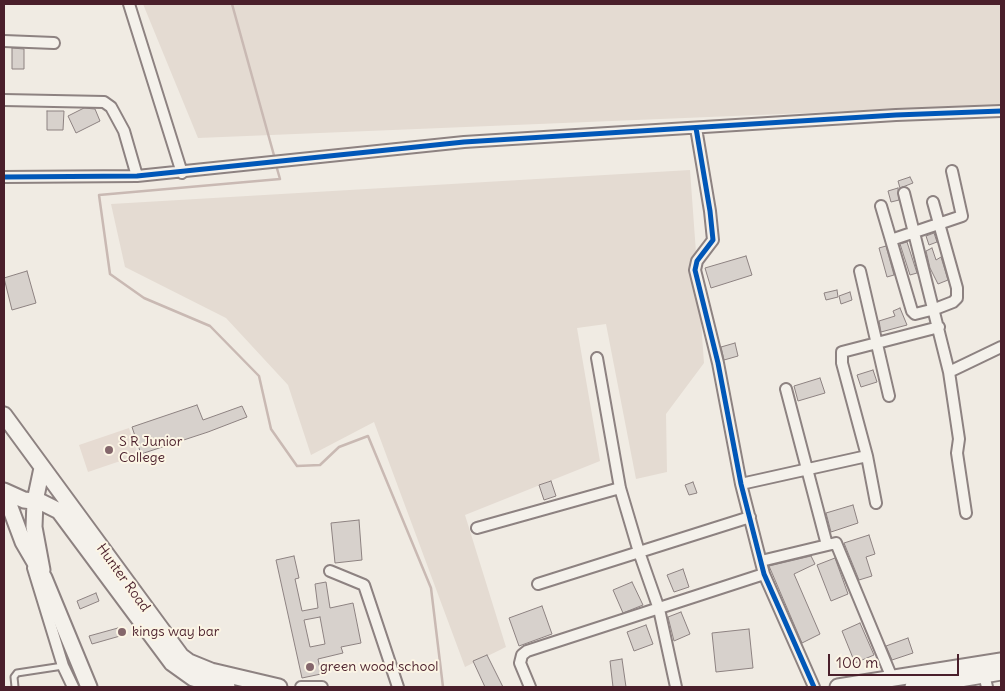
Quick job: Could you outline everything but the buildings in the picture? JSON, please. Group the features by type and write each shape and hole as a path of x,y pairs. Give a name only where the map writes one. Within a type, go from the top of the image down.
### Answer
{"street":[{"path":"129,4 182,173"},
{"path":"4,41 54,43"},
{"path":"4,100 104,102 111,108 124,130 137,176"},
{"path":"4,178 137,176 182,173 464,142 886,116 1001,111"},
{"path":"696,128 713,240 697,261 695,270 718,363 741,484 764,574 814,687"},
{"path":"891,240 938,226 962,216 952,171"},
{"path":"904,193 935,309 949,372 959,439 957,453 966,513"},
{"path":"881,206 913,312 935,309 953,302 957,298 957,288 938,226 933,202"},
{"path":"860,271 890,396"},
{"path":"876,502 867,456 841,356 842,352 939,327"},
{"path":"949,372 1001,347"},
{"path":"596,358 620,488 639,552 659,609 676,687"},
{"path":"786,389 827,545"},
{"name":"Hunter Road","path":"5,418 181,656 188,662 211,671 279,687"},
{"path":"741,484 867,456"},
{"path":"42,468 35,501 34,527 44,578"},
{"path":"477,528 620,488"},
{"path":"4,491 29,555 63,666 73,687"},
{"name":"Hunter Road","path":"4,491 13,497 51,506 58,512 172,663 193,678 227,687"},
{"path":"538,584 750,517"},
{"path":"761,561 836,543 892,678"},
{"path":"29,555 44,578 89,687"},
{"path":"330,571 364,585 398,687"},
{"path":"530,687 520,663 522,655 527,651 764,574"},
{"path":"838,687 892,678 984,675 1001,661"},
{"path":"913,687 1001,672"},
{"path":"300,687 322,687"}],"lane":[{"path":"15,687 14,676 17,673 63,666"}],"shaded area":[{"path":"143,4 1001,4 1001,105 198,138"},
{"path":"690,170 704,363 666,414 667,472 636,479 606,324 577,328 600,461 465,515 506,647 465,667 374,422 311,455 288,385 226,318 125,267 111,204"},
{"name":"S R Junior College","path":"129,428 138,455 88,472 79,445"}],"waterway":[{"path":"232,4 275,159"},
{"path":"276,165 280,179 99,195 110,274 144,298 210,326 259,376 271,429 297,466 320,465 339,447 368,436 431,588 443,687"}],"cycle path":[{"path":"4,177 137,176 464,142 896,115 1001,111"},
{"path":"696,128 713,240 697,261 695,270 718,363 741,484 764,574 814,687"}],"place":[{"name":"S R Junior College","path":"109,450"},
{"name":"kings way bar","path":"122,632"},
{"name":"green wood school","path":"310,667"}]}
